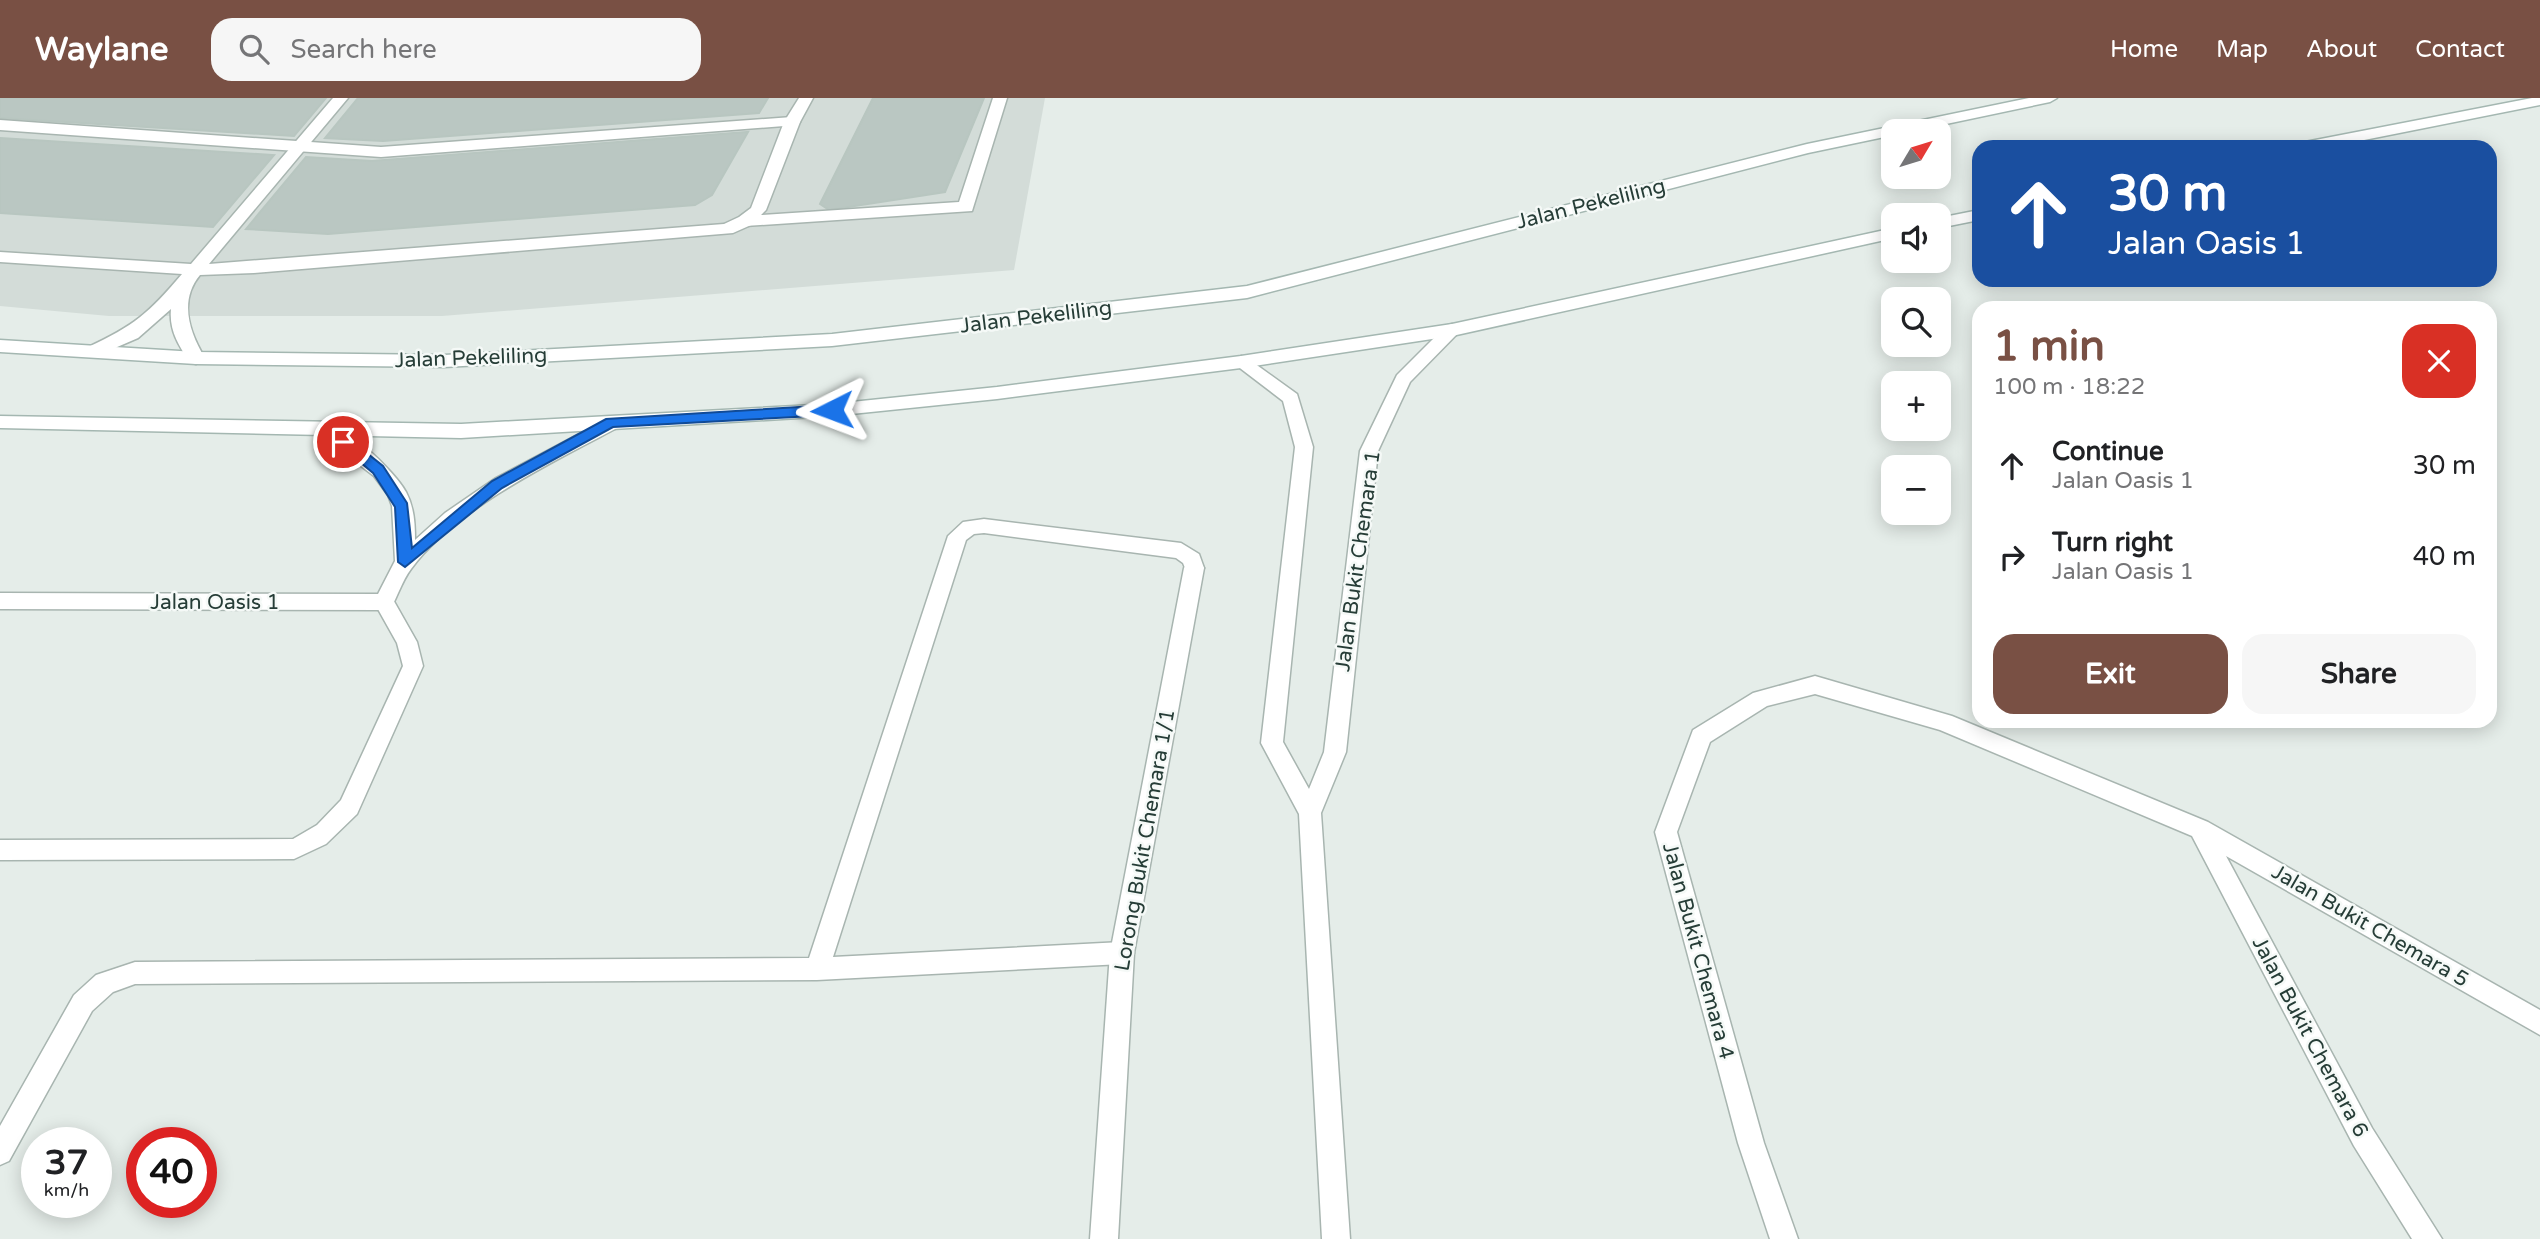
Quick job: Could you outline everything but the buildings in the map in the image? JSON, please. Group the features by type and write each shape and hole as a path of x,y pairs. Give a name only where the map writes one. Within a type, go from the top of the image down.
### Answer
{"street":[{"path":"94,351 132,334 186,285 341,98"},
{"path":"0,257 197,270 254,268 727,229 745,221 758,209 792,122 806,98"},
{"path":"745,221 965,207 1000,98"},
{"name":"Jalan Pekeliling","path":"0,346 196,358 444,361 832,340 1247,292 1807,149 2050,98"},
{"path":"2341,140 2540,101"},
{"path":"0,125 381,152 792,122"},
{"path":"1951,221 1972,216"},
{"path":"0,422 461,431 832,410 997,393 1241,362 1452,330 1881,236"},
{"path":"186,285 177,319 185,343 196,358"},
{"name":"Jalan Bukit Chemara 1","path":"1310,813 1335,752 1369,451 1403,379 1452,330"},
{"name":"Jalan Bukit Chemara 1","path":"1241,362 1291,398 1304,447 1272,743 1310,813 1336,1239"},
{"path":"0,850 294,849 315,841 333,826 349,807 413,666 407,642 384,603 405,562 497,485 611,423"},
{"path":"325,428 378,469 393,488 402,506 405,562"},
{"name":"Lorong Bukit Chemara 1/1","path":"817,969 958,536 971,527 984,526 1181,551 1192,559 1194,568 1122,953 1104,1239"},
{"name":"Jalan Oasis 1","path":"0,601 384,603"},
{"name":"Jalan Bukit Chemara 4","path":"1784,1239 1751,1143 1666,832 1701,736 1761,699 1815,685 1944,722 2200,830"},
{"name":"Jalan Bukit Chemara 5","path":"2200,830 2540,1023"},
{"name":"Jalan Bukit Chemara 6","path":"2200,830 2363,1137 2428,1239"},
{"path":"0,1152 83,1003 105,983 135,973 817,969 1122,953"}],"shaded area":[{"path":"0,98 1045,98 1014,270 442,316 109,316 0,306"}],"route":[{"path":"343,442 378,469 393,488 402,506 405,562 460,513 497,485 611,423 832,410"}]}
